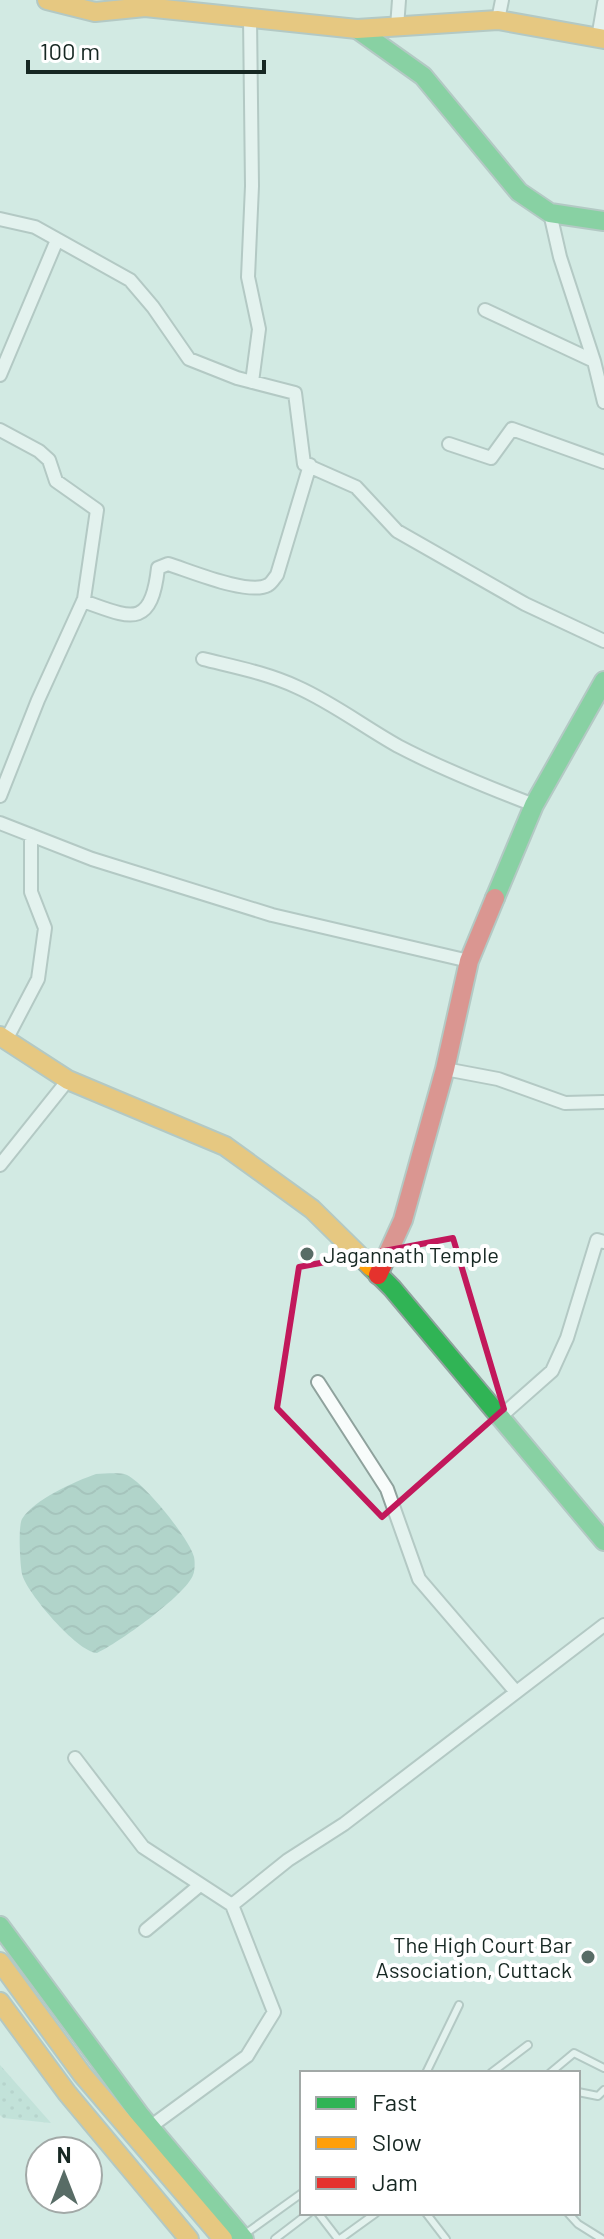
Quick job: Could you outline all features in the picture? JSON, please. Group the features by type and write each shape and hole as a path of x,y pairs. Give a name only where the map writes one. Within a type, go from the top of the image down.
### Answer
{"main road":[{"path":"47,0 95,12 129,4 357,29 498,20 601,39"},
{"path":"357,29 423,76 519,192 550,213 604,221"},
{"path":"378,1275 403,1220 445,1069 469,961 534,805 604,681"},
{"path":"3,1038 68,1080 225,1146 312,1209 378,1275 604,1541"},
{"path":"0,1926 237,2238"},
{"path":"0,1962 82,2074 237,2238"},
{"path":"0,2002 67,2093 189,2239"}],"street":[{"path":"397,27 399,0"},
{"path":"498,20 502,0"},
{"path":"601,39 604,3"},
{"path":"250,18 252,186 248,277 259,329 252,382"},
{"path":"550,213 560,257 604,402"},
{"path":"0,219 35,227 130,280 189,359 252,382 295,393 304,464 356,487 397,531 525,604 604,641"},
{"path":"0,375 57,240"},
{"path":"485,310 594,361"},
{"path":"449,444 491,458 512,429 604,462"},
{"path":"0,430 39,451 49,460 56,481 97,510 83,601 38,700 0,796"},
{"path":"83,601 125,615 139,614 152,597 158,568 168,564 215,581 257,587 268,585 277,575 310,465"},
{"path":"203,659 297,686 351,715 395,744 456,775 534,805"},
{"path":"0,823 92,859 272,915 469,961"},
{"path":"3,1038 38,979 45,928 31,892 31,835"},
{"path":"445,1069 498,1079 565,1103 604,1102"},
{"path":"0,1165 68,1080"},
{"path":"500,1417 552,1371 567,1338 597,1240 604,1242"},
{"path":"318,1382 387,1489 419,1579 516,1692"},
{"path":"232,1905 288,1860 344,1824 604,1625"},
{"path":"75,1758 143,1847 232,1905 274,2012 247,2056 150,2127"},
{"path":"146,1930 200,1885"}],"lane":[{"path":"427,2071 459,2005"},
{"path":"494,2071 528,2045"},
{"path":"552,2071 574,2053 604,2068"},
{"path":"580,2092 598,2096 604,2090"},
{"path":"237,2238 300,2195"},
{"path":"275,2239 306,2215"},
{"path":"320,2215 339,2239 373,2215"},
{"path":"428,2215 446,2239"},
{"path":"570,2215 602,2239"}],"highlighted area":[{"path":"453,1238 504,1409 382,1517 277,1408 299,1267"}],"shaded area":[{"path":"0,2065 51,2123 3,2118 0,2115"}],"water":[{"path":"116,1473 135,1480 184,1537 195,1563 188,1584 165,1606 97,1653 77,1643 33,1594 22,1574 20,1546 22,1519 35,1505 96,1474"}],"traffic: fast":[{"path":"357,29 423,76 519,192 550,213 604,221"},
{"path":"495,898 534,805 604,681"},
{"path":"371,1267 604,1541"},
{"path":"0,1926 140,2115 244,2239"}],"traffic: slow":[{"path":"47,0 95,12 145,7 357,29 498,20 604,39"},
{"path":"0,1036 68,1080 225,1146 312,1209 371,1267"},
{"path":"0,1962 82,2074 223,2239"},
{"path":"0,2002 67,2093 189,2239"}],"traffic: jam":[{"path":"378,1275 403,1220 445,1069 469,961 495,898"}],"place":[{"name":"Jagannath Temple","path":"307,1254"},
{"name":"The High Court Bar Association, Cuttack","path":"588,1957"}]}
